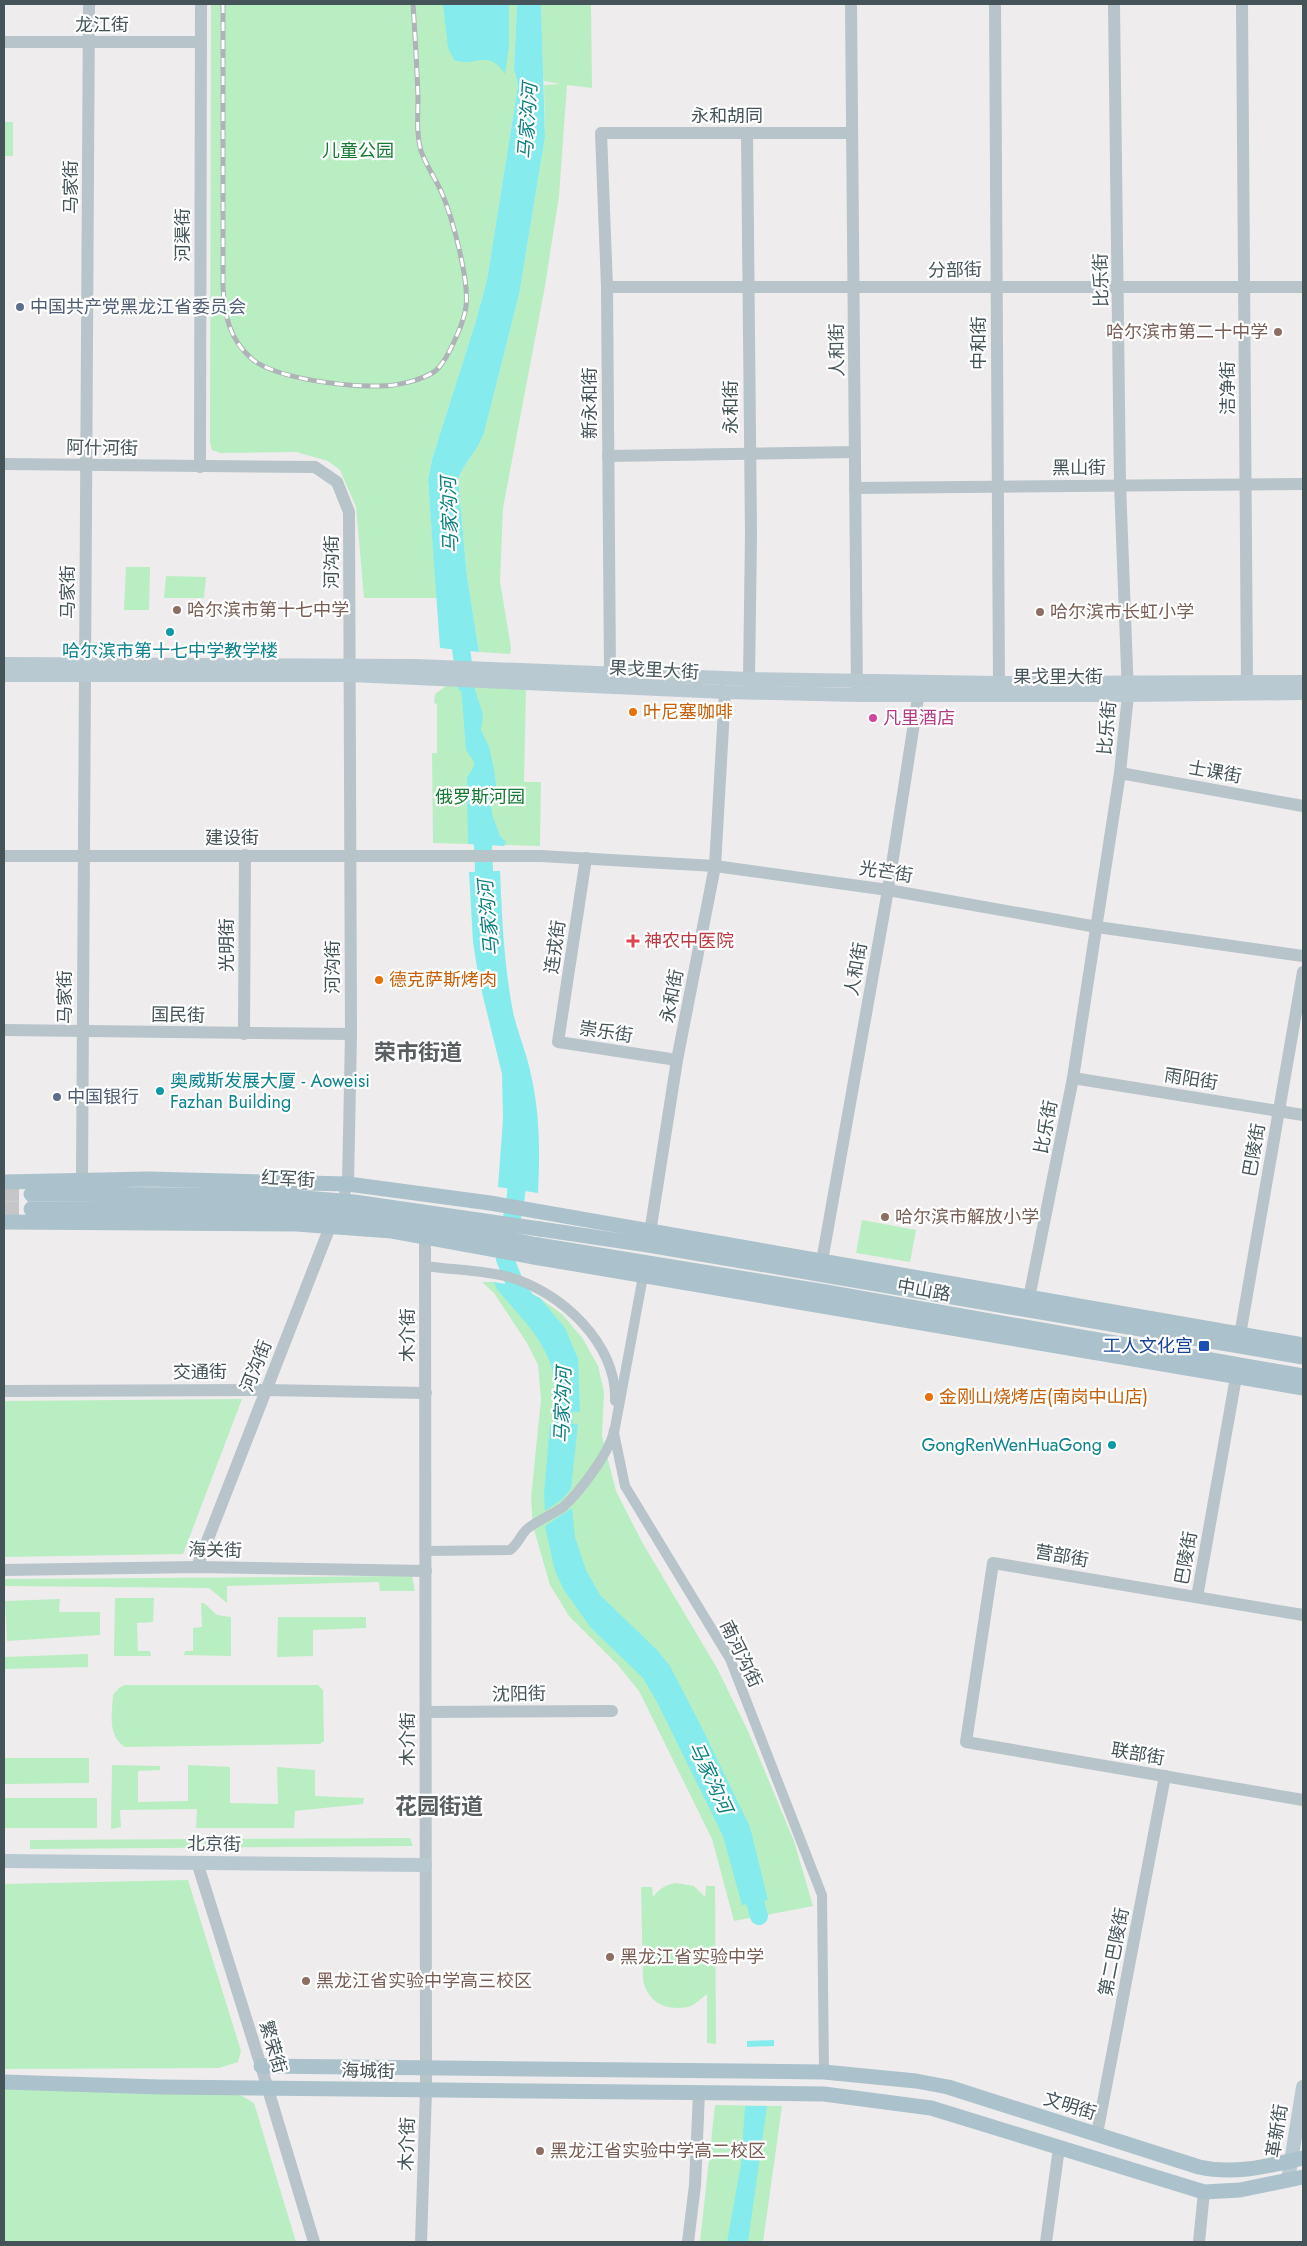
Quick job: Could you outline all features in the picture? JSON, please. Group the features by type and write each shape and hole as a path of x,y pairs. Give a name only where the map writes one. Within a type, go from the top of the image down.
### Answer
{"main road":[{"name":"果戈里大街","path":"4,664 85,669 350,670 523,676 725,692 857,696 919,688 999,683 1128,689 1247,682 1303,682"},
{"name":"果戈里大街","path":"4,675 85,669"},
{"name":"果戈里大街","path":"523,676 610,673 857,681 919,688 1128,689 1303,693"},
{"path":"148,1179 171,1194"},
{"name":"红军街","path":"4,1182 148,1179 348,1184 490,1203 546,1213 649,1238"},
{"name":"红军街","path":"200,1202 171,1194 31,1201 200,1202 302,1197 485,1234 536,1251"},
{"path":"435,1197 485,1234"},
{"path":"4,1222 296,1224 392,1231 425,1237 485,1234"},
{"name":"红军街","path":"485,1234 540,1228"},
{"name":"中山路","path":"540,1228 649,1238 1303,1357"},
{"path":"649,1238 822,1261 1303,1345"},
{"name":"中山路","path":"536,1251 644,1269 854,1297 1303,1376"},
{"path":"644,1269 1303,1388"},
{"name":"北京街","path":"4,1861 425,1865"},
{"name":"海城街","path":"261,2066 733,2072"},
{"name":"文明街","path":"733,2072 824,2072 916,2081 948,2087 1199,2167 1217,2171 1236,2171 1297,2160"},
{"name":"海城街","path":"4,2082 266,2088 824,2094 931,2108 1059,2148"},
{"name":"革新街","path":"1296,2179 1303,2087"},
{"path":"1059,2148 1204,2192 1240,2190 1296,2179"}],"street":[{"name":"马家街","path":"82,1180 89,4"},
{"name":"河渠街","path":"200,4 200,467"},
{"name":"人和街","path":"851,4 857,696"},
{"name":"中和街","path":"995,4 999,683"},
{"name":"比乐街","path":"1029,1298 1073,1078 1120,773 1128,689 1120,486 1114,4"},
{"name":"洁净街","path":"1242,4 1247,682"},
{"name":"龙江街","path":"4,42 201,42"},
{"name":"永和胡同","path":"602,133 852,133"},
{"name":"新永和街","path":"602,133 607,288 610,673"},
{"name":"永和街","path":"748,134 751,534 749,678"},
{"name":"分部街","path":"607,288 1303,287"},
{"path":"608,456 855,452"},
{"name":"阿什河街","path":"4,464 200,467"},
{"name":"河沟街","path":"197,1566 348,1184 351,1034 349,512 337,482 315,467 200,467"},
{"name":"黑山街","path":"855,488 1303,484"},
{"name":"人和街","path":"822,1261 888,890 919,688"},
{"name":"永和街","path":"649,1238 677,1060 715,866 725,692"},
{"name":"士课街","path":"1120,773 1303,806"},
{"name":"光明街","path":"244,1034 245,855"},
{"name":"建设街","path":"4,856 460,856"},
{"name":"光芒街","path":"460,856 541,856 715,866 888,890 1096,927 1303,956"},
{"name":"连戎街","path":"558,1042 586,858"},
{"name":"巴陵街","path":"1240,1335 1303,972"},
{"name":"国民街","path":"4,1030 351,1034"},
{"name":"崇乐街","path":"558,1042 677,1060"},
{"name":"雨阳街","path":"1073,1078 1303,1115"},
{"name":"木介街","path":"421,2242 426,2090 425,1237"},
{"path":"426,1266 509,1277 549,1294 574,1313 596,1339 608,1362 616,1393 614,1434 595,1470 585,1484 563,1506 526,1530 516,1546 510,1550 426,1552"},
{"name":"南河沟街","path":"644,1269 614,1434 625,1486 730,1660 822,1895 824,2072"},
{"name":"巴陵街","path":"1197,1597 1236,1377"},
{"name":"交通街","path":"4,1391 266,1390 426,1393"},
{"name":"营部街","path":"966,1742 993,1563 1303,1615"},
{"name":"海关街","path":"4,1570 197,1566 426,1571"},
{"name":"沈阳街","path":"426,1712 612,1711"},
{"name":"联部街","path":"966,1742 1303,1800"},
{"name":"第二巴陵街","path":"1097,2134 1165,1776"},
{"name":"繁荣街","path":"197,1862 314,2242"},
{"path":"688,2242 695,2185 699,2093"},
{"path":"1046,2242 1059,2148"},
{"path":"1199,2242 1204,2192"}],"green space":[{"name":"儿童公园","path":"211,4 517,4 514,69 518,85 487,280 432,459 428,480 437,598 364,598 356,507 340,470 328,461 296,452 220,453 212,450 210,443"},
{"path":"541,4 591,4 592,88 567,85 559,196 545,286 503,508 500,581 511,648 510,654 479,652 467,576 458,479 484,433 519,295 545,137 544,85 560,84 544,81"},
{"path":"4,122 13,122 13,156 4,156"},
{"path":"126,567 150,567 149,610 124,610"},
{"path":"166,576 206,577 204,598 164,598"},
{"name":"俄罗斯河园","path":"446,686 526,688 524,782 541,782 540,846 433,843 432,753 437,753 437,704 434,703 435,694"},
{"path":"862,1220 916,1230 910,1262 856,1253"},
{"path":"482,1282 494,1282 525,1290 540,1298 563,1315 583,1339 598,1366 604,1392 602,1436 616,1491 642,1542 717,1668 748,1731 794,1841 813,1906 734,1921 712,1839 639,1691 617,1664 569,1616 550,1585 533,1526 531,1498 541,1399 538,1365 527,1343 494,1293"},
{"path":"242,1399 183,1554 4,1557 4,1401"},
{"path":"412,1576 415,1591 380,1591 379,1582 227,1586 227,1603 209,1588 4,1586 4,1579"},
{"path":"115,1598 154,1598 153,1622 137,1623 138,1651 150,1651 151,1656 114,1656"},
{"path":"60,1599 59,1612 100,1612 100,1635 7,1641 5,1601"},
{"path":"201,1603 204,1603 217,1615 231,1617 231,1656 184,1655 185,1651 193,1651 193,1628 202,1627"},
{"path":"278,1617 366,1617 366,1628 313,1630 313,1656 277,1657"},
{"path":"88,1654 88,1667 5,1669 4,1758 4,1657"},
{"path":"125,1685 318,1685 323,1690 324,1741 320,1744 125,1747 115,1737 112,1717 113,1695 119,1688"},
{"path":"4,1758 89,1758 89,1783 4,1784"},
{"path":"112,1765 160,1766 160,1770 138,1771 138,1802 188,1801 188,1765 230,1767 230,1803 278,1804 277,1767 315,1770 315,1796 364,1798 363,1804 295,1811 294,1828 196,1828 197,1809 120,1810 121,1827 111,1829"},
{"path":"4,1798 97,1798 97,1828 4,1828"},
{"path":"410,1838 413,1846 30,1849 30,1840"},
{"path":"188,1880 241,2051 238,2062 219,2068 4,2069 4,1884"},
{"path":"676,1883 694,1886 705,1897 706,1886 715,1886 716,2044 707,2043 707,1994 691,2006 672,2008 653,1999 645,1988 643,1980 641,1887 652,1887 653,1897 663,1887"},
{"path":"4,2089 235,2092 254,2103 296,2242 4,2242"},
{"path":"715,2105 782,2106 763,2242 700,2242"}],"water":[{"path":"443,4 509,4 509,46 505,74 499,66 487,60 462,62 454,60 448,48"},
{"path":"517,4 541,4 545,137 519,295 484,433 458,479 467,576 479,652 440,648 428,480 432,459 487,280 518,85 514,69"},
{"path":"461,686 474,687 483,714 481,730 489,747 496,785 491,805 492,814 500,836 506,842 504,846 468,844 467,778 474,766 474,762 466,750"},
{"path":"500,871 507,977 513,1012 529,1067 538,1119 538,1193 498,1187 503,1119 502,1074 479,980 473,942 469,872"},
{"path":"494,1282 511,1285 540,1298 565,1328 578,1359 580,1412 554,1411 553,1372 544,1349 497,1289"},
{"path":"550,1424 578,1424 571,1489 561,1500 545,1511 544,1494"},
{"path":"572,1508 575,1537 586,1570 600,1595 657,1650 670,1666 703,1730 750,1827 768,1900 742,1905 723,1836 657,1702 643,1678 591,1628 564,1590 555,1571 545,1526"},
{"path":"774,2040 774,2046 747,2047 747,2041"},
{"path":"745,2106 767,2106 748,2242 727,2242 741,2164"}],"waterway":[{"name":"马家沟河","path":"458,628 466,684"},
{"name":"马家沟河","path":"482,821 485,895"},
{"name":"马家沟河","path":"518,1167 516,1195 505,1259 517,1289 531,1306"},
{"name":"马家沟河","path":"562,1447 565,1388"},
{"name":"马家沟河","path":"749,1880 759,1916"}],"tunnel":[{"path":"4,1194 31,1194"},
{"path":"4,1209 31,1209"}],"railway":[{"path":"223,4 223,288 225,308 233,335 252,359 278,372 313,380 366,386 400,384 434,372 439,368 448,353 465,312 466,286 460,252 441,191 425,161 419,144 413,4"}],"place":[{"name":"中国共产党黑龙江省委员会","path":"20,307"},
{"name":"哈尔滨市第二十中学","path":"1278,332"},
{"name":"哈尔滨市第十七中学","path":"177,610"},
{"name":"哈尔滨市长虹小学","path":"1040,612"},
{"name":"哈尔滨市第十七中学教学楼","path":"170,632"},
{"name":"叶尼塞咖啡","path":"633,712"},
{"name":"凡里酒店","path":"873,718"},
{"name":"神农中医院","path":"633,941"},
{"name":"德克萨斯烤肉","path":"379,980"},
{"name":"奥威斯发展大厦 - Aoweisi Fazhan Building","path":"160,1091"},
{"name":"中国银行","path":"57,1097"},
{"name":"哈尔滨市解放小学","path":"885,1217"},
{"name":"工人文化宫","path":"1204,1346"},
{"name":"金刚山烧烤店(南岗中山店)","path":"929,1397"},
{"name":"GongRenWenHuaGong","path":"1112,1445"},
{"name":"黑龙江省实验中学","path":"610,1957"},
{"name":"黑龙江省实验中学高三校区","path":"306,1981"},
{"name":"黑龙江省实验中学高二校区","path":"540,2151"}],"district":[{"name":"荣市街道","path":"418,1052"},
{"name":"花园街道","path":"439,1806"}]}
